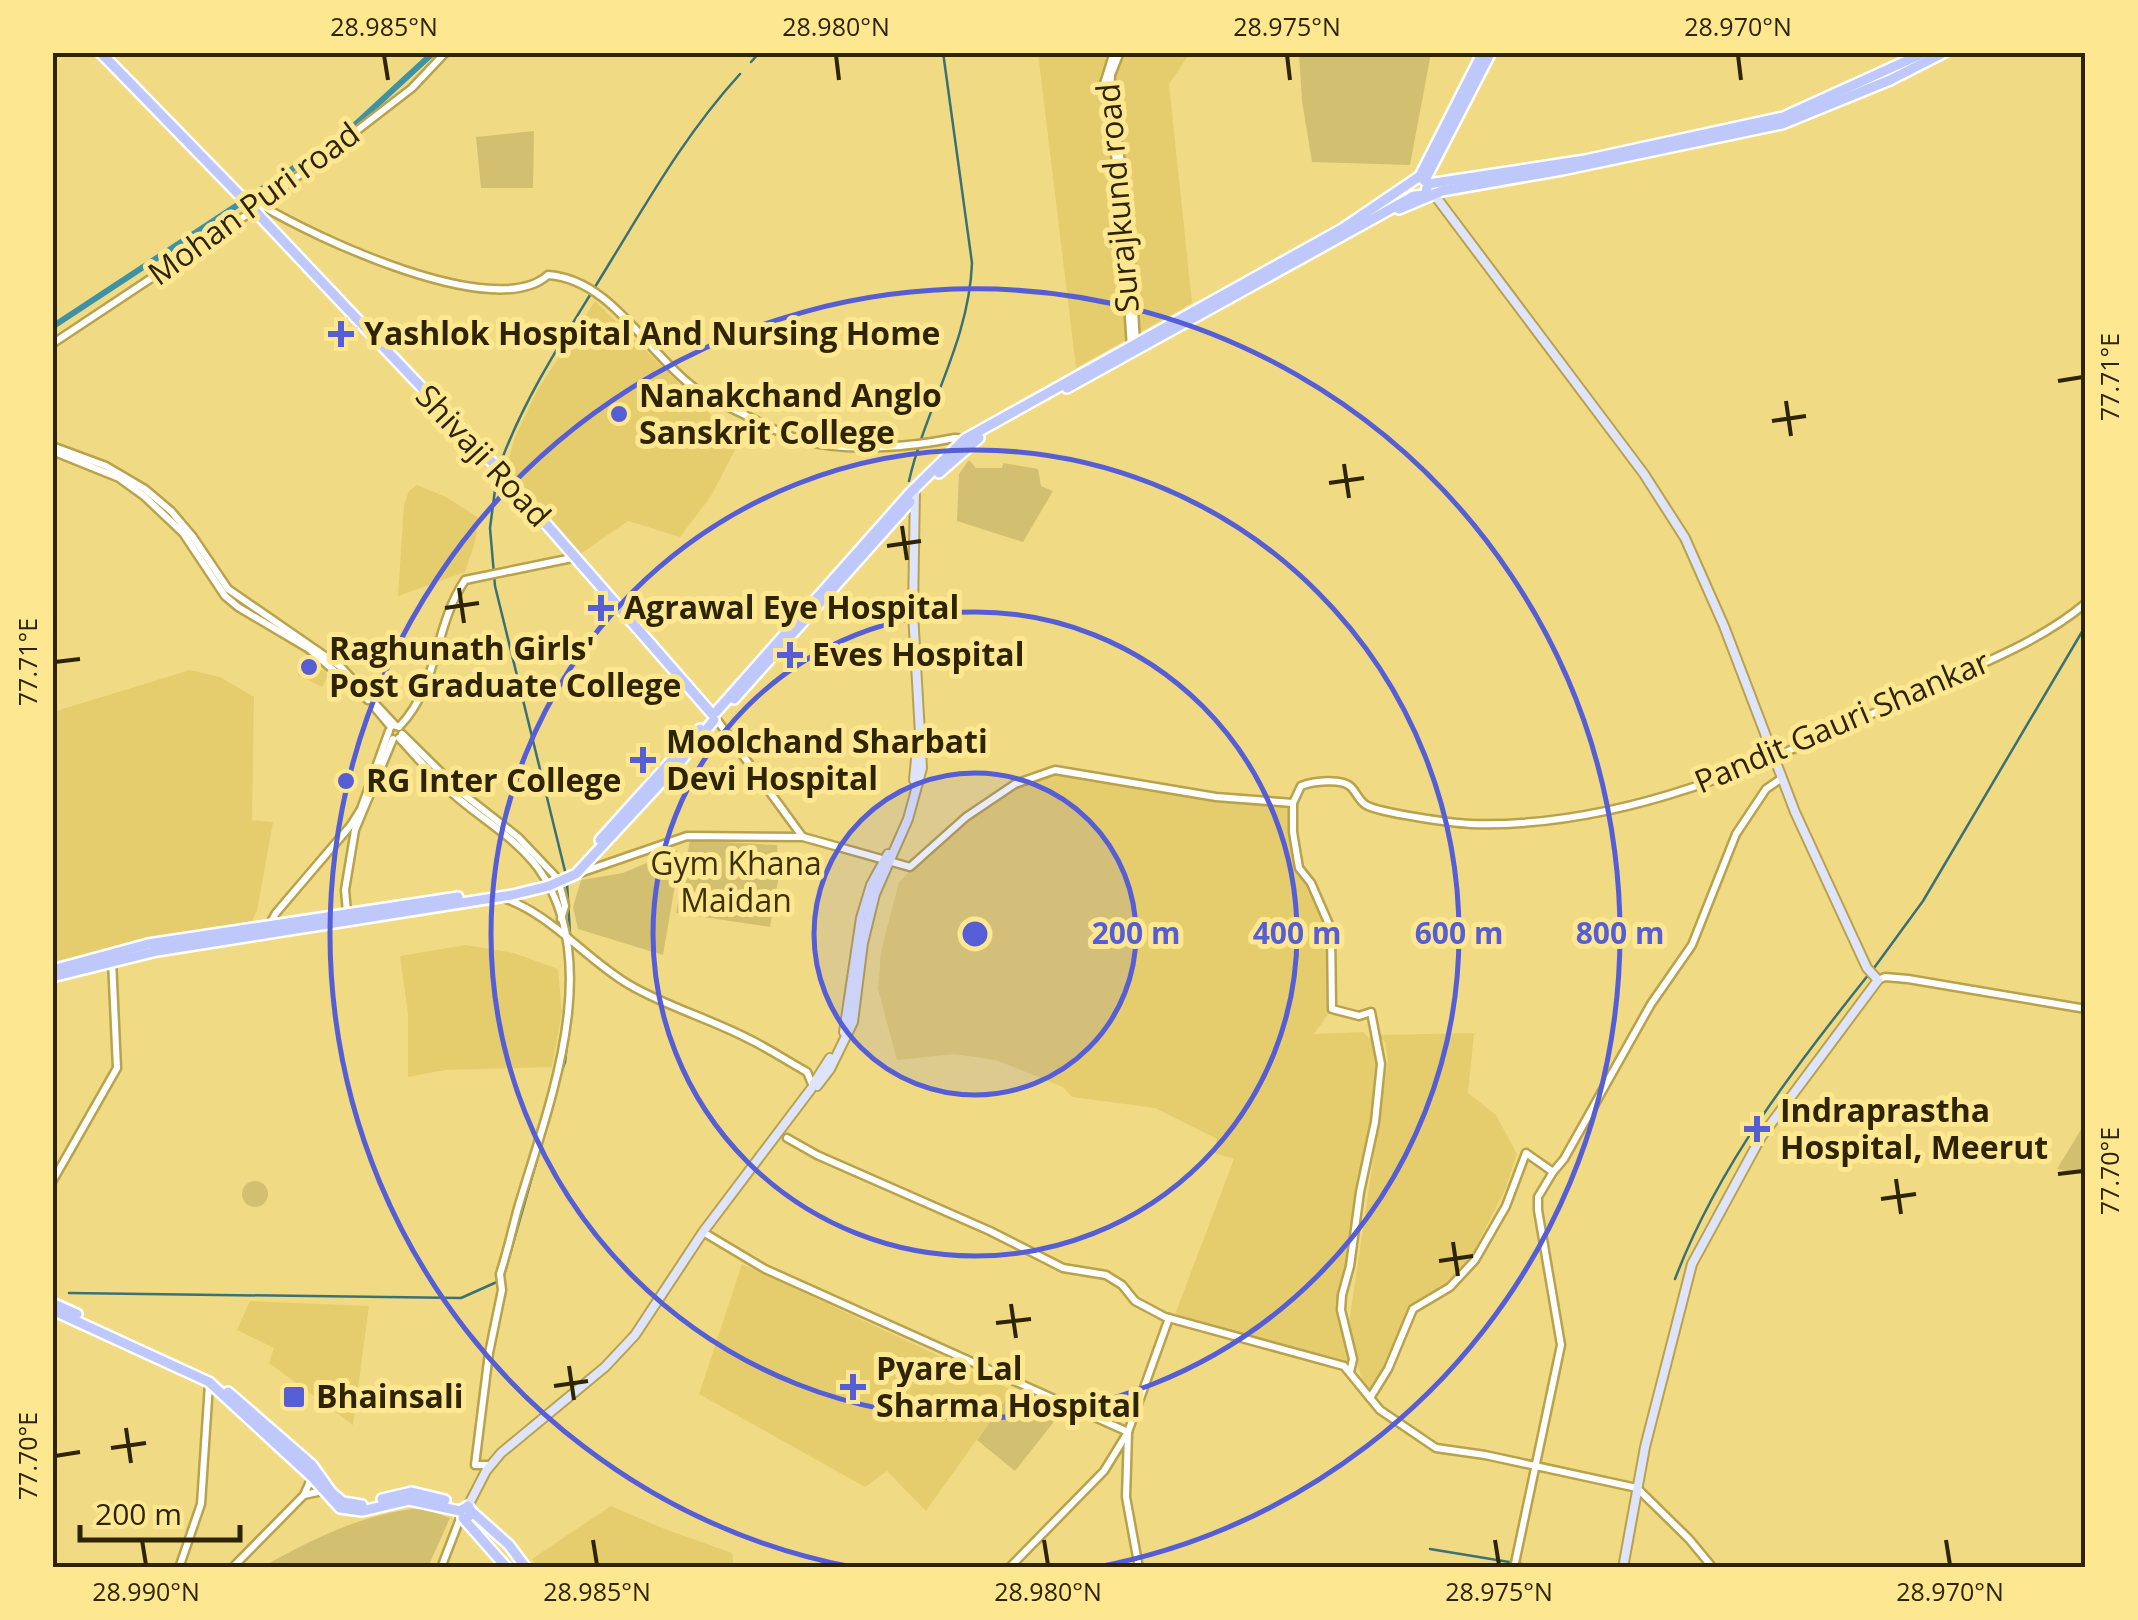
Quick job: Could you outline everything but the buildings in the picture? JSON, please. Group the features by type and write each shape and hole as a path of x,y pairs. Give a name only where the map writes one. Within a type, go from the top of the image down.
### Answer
{"main road":[{"name":"Shivaji Road","path":"103,52 255,206 493,463 715,715"},
{"path":"52,974 148,944 500,897 563,878 679,763 715,715 913,494 967,441 1134,347 1424,194 1424,182 1483,52"},
{"path":"1460,104 1491,52"},
{"path":"1862,87 1926,52"},
{"path":"1258,280 1424,182 1562,167 1783,117 1945,52"},
{"path":"1424,182 1644,474 1685,538 1819,868 1873,974 1762,1137 1692,1264 1644,1447 1623,1568"},
{"path":"715,715 898,517 913,494"},
{"path":"887,861 904,818 916,766 908,598 913,494"},
{"path":"465,1512 491,1465 605,1367 631,1339 704,1232 813,1086 842,1038 848,1020 855,948 874,886 908,819 922,768 913,594 913,494"},
{"path":"898,517 909,527"},
{"path":"52,974 348,912 493,893 563,878"},
{"path":"52,1306 209,1382 315,1475"},
{"path":"52,1306 210,1378 343,1502 355,1506 412,1492 465,1512 509,1545 526,1568"},
{"path":"465,1512 507,1568"}],"street":[{"name":"Mohan Puri road","path":"52,344 255,206 412,88 446,52"},
{"name":"Surajkund road","path":"1117,52 1106,74 1127,244 1134,347"},
{"path":"255,206 332,243 422,276 469,286 518,288 538,284 548,275 558,276 592,291 692,387 799,440 890,448 956,438 967,441"},
{"path":"52,448 106,466 145,489 193,536 228,589 340,667 454,795 563,878 565,906 561,920 568,950 569,1010 560,1064 500,1274 502,1284 475,1465 491,1465"},
{"path":"269,928 361,808 396,732 424,695 450,603 465,580 577,557"},
{"name":"Pandit Gauri Shankar","path":"1293,803 1301,786 1337,782 1349,784 1370,806 1468,824 1582,817 1704,785 1775,757 2010,650 2066,619 2086,603"},
{"path":"715,715 803,837"},
{"path":"348,912 345,890 355,830 396,732"},
{"path":"563,878 637,856 686,836 803,837 910,867 966,817 1002,792 1055,770 1216,797 1293,803 1299,868 1311,883 1331,930 1332,1009 1360,1016 1371,1012 1382,1064 1340,1310 1352,1359 1350,1372"},
{"path":"1515,1564 1561,1346 1538,1197 1564,1159 1651,1004 1692,945 1736,834 1766,789 1782,778"},
{"path":"500,897 564,932 601,967 632,986 748,1038 808,1072 813,1086"},
{"path":"52,1182 117,1068 112,960"},
{"path":"1873,974 2086,1010"},
{"path":"787,1138 1063,1268 1106,1275 1122,1285 1135,1301 1169,1318 1344,1366 1380,1410 1436,1448 1637,1488 1690,1539 1712,1568"},
{"path":"1370,1398 1388,1369 1413,1309 1464,1276 1487,1241 1506,1206 1526,1153 1554,1172"},
{"path":"704,1232 766,1269 1128,1432"},
{"path":"1009,1568 1104,1470 1128,1432 1169,1318"},
{"path":"178,1568 201,1504 209,1382"},
{"path":"1128,1432 1126,1497 1139,1568"},
{"path":"232,1568 304,1495 315,1475"},
{"path":"304,1495 326,1490"},
{"path":"441,1568 465,1512"}],"shaded area":[{"path":"1038,53 1190,53 1169,84 1192,303 1076,368"},
{"name":"Nanakchand Anglo Sanskrit College","path":"595,301 739,442 711,496 680,537 628,521 579,555 506,469 515,437 537,391"},
{"path":"417,485 446,497 479,518 475,542 465,572 398,596 404,505 409,491"},
{"name":"Raghunath Girls' Post Graduate College","path":"305,660 329,674 322,687 298,675"},
{"path":"190,670 220,677 254,697 252,820 273,822 257,911 247,930 53,972 53,712"},
{"path":"1055,770 1216,797 1293,803 1299,868 1330,922 1332,1009 1314,1034 1363,1032 1379,1048 1377,1100 1360,1218 1342,1295 1348,1330 1388,1059 1385,1042 1378,1035 1474,1033 1468,1093 1496,1115 1517,1154 1505,1190 1459,1280 1412,1306 1393,1346 1389,1366 1372,1395 1365,1391 1352,1345 1350,1373 1344,1361 1174,1317 1234,1159 1214,1153 1217,1139 1155,1108 1072,1097 1063,1087 996,1060 954,1054 897,1060 878,989 881,952 899,882 951,831 992,799"},
{"path":"465,945 514,953 558,969 562,1012 552,1067 445,1070 408,1077 408,1014 400,956"},
{"name":"Pyare Lal Sharma Hospital","path":"742,1264 1012,1390 926,1511 887,1471 865,1487 699,1394"},
{"path":"250,1301 369,1306 353,1425 269,1363 274,1348 237,1330"},
{"path":"611,1506 732,1553 734,1567 537,1567 532,1559"}],"green space":[{"path":"1299,53 1431,53 1410,165 1312,162"},
{"path":"534,131 533,188 481,188 476,137"},
{"path":"969,460 976,468 1002,468 1003,463 1038,469 1041,486 1053,491 1023,542 957,521 959,474"},
{"name":"Gym Khana Maidan","path":"690,840 777,845 779,875 770,927 676,913"},
{"path":"677,850 679,862 663,955 578,929 573,907 581,880 623,873"},
{"path":"2082,1128 2085,1175 2057,1169"},
{"path":"255,1181 264,1185 268,1194 264,1203 255,1207 246,1203 242,1194 246,1185"},
{"path":"1006,1399 1056,1419 1015,1471 977,1440"},
{"path":"422,1508 450,1518 428,1567 262,1567 359,1521"}],"waterway":[{"path":"52,327 344,135 434,52"},
{"path":"751,62 760,52"},
{"path":"909,481 963,320 972,263 943,52"},
{"path":"502,459 537,384 639,214 686,142 740,74"},
{"path":"497,475 490,528 495,586 566,875"},
{"path":"1874,968 1923,901 2086,625"},
{"path":"567,883 570,934"},
{"path":"1675,1279 1713,1197 1760,1119 1869,974"},
{"path":"559,1078 565,1062 572,997"},
{"path":"504,1275 554,1100"},
{"path":"69,1293 461,1298 499,1281"},
{"path":"1430,1549 1546,1568"}],"place":[{"name":"Yashlok Hospital And Nursing Home","path":"341,334"},
{"name":"Nanakchand Anglo Sanskrit College","path":"619,414"},
{"name":"Agrawal Eye Hospital","path":"601,608"},
{"name":"Eves Hospital","path":"790,655"},
{"name":"Raghunath Girls' Post Graduate College","path":"309,667"},
{"name":"Moolchand Sharbati Devi Hospital","path":"643,760"},
{"name":"RG Inter College","path":"346,781"},
{"name":"Indraprastha Hospital, Meerut","path":"1757,1129"},
{"name":"Pyare Lal Sharma Hospital","path":"853,1387"},
{"name":"Bhainsali","path":"294,1397"}]}
